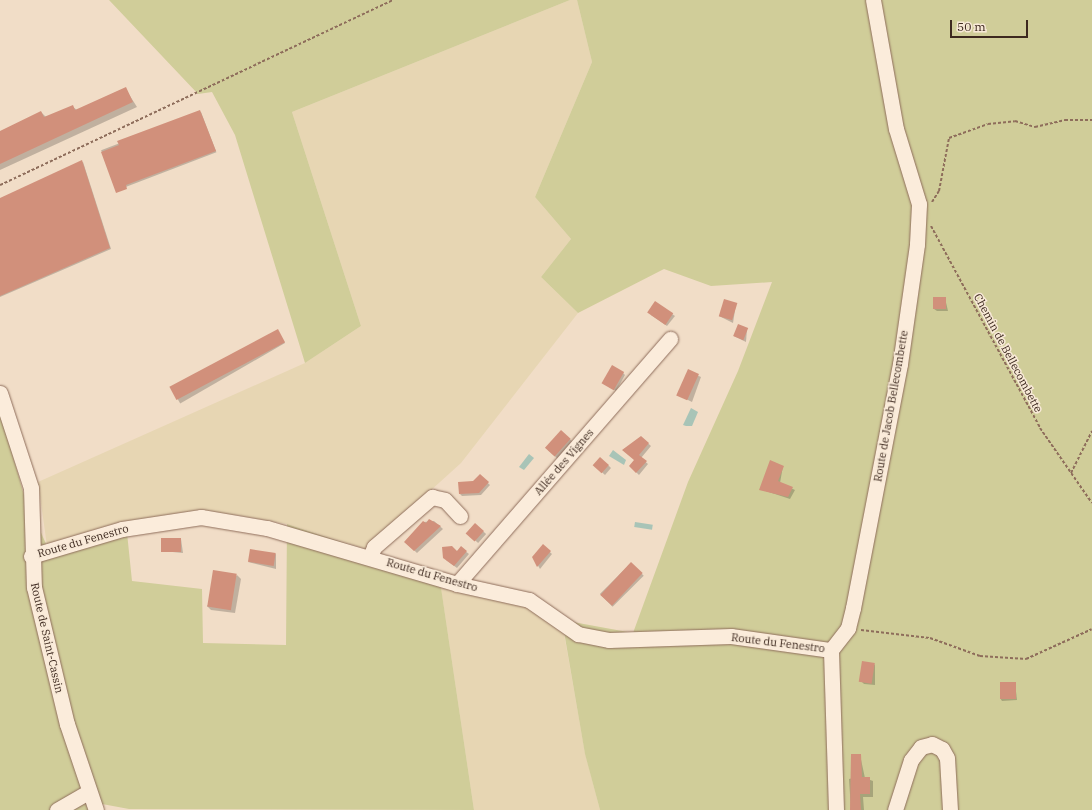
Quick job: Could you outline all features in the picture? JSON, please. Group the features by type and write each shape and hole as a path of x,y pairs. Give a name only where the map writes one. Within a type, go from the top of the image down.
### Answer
{"street":[{"name":"Route de Jacob Bellecombette","path":"831,650 848,628 900,364 922,209 896,129 873,0"},
{"name":"Allée des Vignes","path":"457,584 670,339"},
{"name":"Route de Saint-Cassin","path":"0,393 2,408 30,488 31,556 34,587 66,716 88,792 96,810"},
{"path":"370,557 374,547 432,497 445,500 460,516"},
{"name":"Route du Fenestro","path":"31,556 122,529 201,517 267,528 370,557 457,584 529,600 578,634 609,640 731,636 831,650"},
{"path":"831,650 836,810"},
{"path":"895,810 911,760 921,747 932,744 942,749 947,758 950,810"},
{"path":"57,810 88,792"}],"path":[{"path":"0,185 393,0"},
{"path":"922,209 939,191 948,138 988,124 1015,121 1035,127 1065,120 1092,120"},
{"name":"Chemin de Bellecombette","path":"922,209 1040,428 1092,503"},
{"path":"1071,473 1092,431"},
{"path":"848,628 930,638 980,656 1026,659 1092,629"}],"shaded area":[{"path":"109,0 570,0 292,112 361,326 305,363 235,135 212,92 198,94"},
{"path":"570,0 577,0 592,62 535,197 571,239 541,277 578,313 461,463 366,549 287,524 236,515 174,515 47,546 38,482 305,363 361,326 292,112"},
{"path":"577,0 1092,0 1092,810 600,810 585,754 562,620 633,633 688,482 738,371 772,282 711,286 664,269 578,313 541,277 571,239 535,197 592,62"},
{"path":"691,408 698,412 692,426 683,425"},
{"path":"0,410 24,495 47,546 126,523 132,581 202,589 203,643 286,645 287,524 439,574 474,810 129,809 86,801 89,810 0,810"},
{"path":"613,450 626,460 624,465 609,456"},
{"path":"529,454 534,458 524,470 519,467"},
{"path":"635,522 653,525 652,530 634,527"},
{"path":"441,588 524,602 563,628 585,753 600,810 474,810"}],"building":[{"path":"126,87 133,102 0,164 0,131 41,111 44,117 73,105 75,110"},
{"path":"200,110 216,151 126,185 127,189 116,193 101,152 119,145 117,141"},
{"path":"82,160 110,248 0,296 0,198"},
{"path":"933,297 946,297 946,309 933,309"},
{"path":"724,299 737,303 732,320 719,316"},
{"path":"655,301 673,313 665,325 647,313"},
{"path":"738,324 748,328 743,340 733,336"},
{"path":"278,329 285,342 176,400 169,387"},
{"path":"612,365 624,372 614,390 602,383"},
{"path":"688,369 699,374 687,400 676,395"},
{"path":"561,430 571,439 555,457 545,448"},
{"path":"641,436 649,443 639,455 647,461 636,473 629,466 634,460 622,450"},
{"path":"600,457 609,465 602,473 593,465"},
{"path":"770,460 784,466 778,481 793,487 788,497 759,490"},
{"path":"480,474 489,482 479,493 459,494 458,482 473,481"},
{"path":"429,519 441,526 414,551 404,542 423,521 426,523"},
{"path":"475,523 484,531 475,541 466,533"},
{"path":"161,538 181,538 181,552 161,552"},
{"path":"543,544 551,551 537,567 532,557"},
{"path":"452,546 457,551 461,546 467,551 454,566 443,558 442,547"},
{"path":"250,549 276,553 274,566 248,562"},
{"path":"631,562 643,573 612,606 600,595"},
{"path":"213,570 237,574 231,610 207,607"},
{"path":"862,661 875,663 872,684 859,682"},
{"path":"1000,682 1016,682 1016,699 1000,699"},
{"path":"851,754 861,754 862,777 870,777 870,794 860,794 861,810 850,810"}]}
